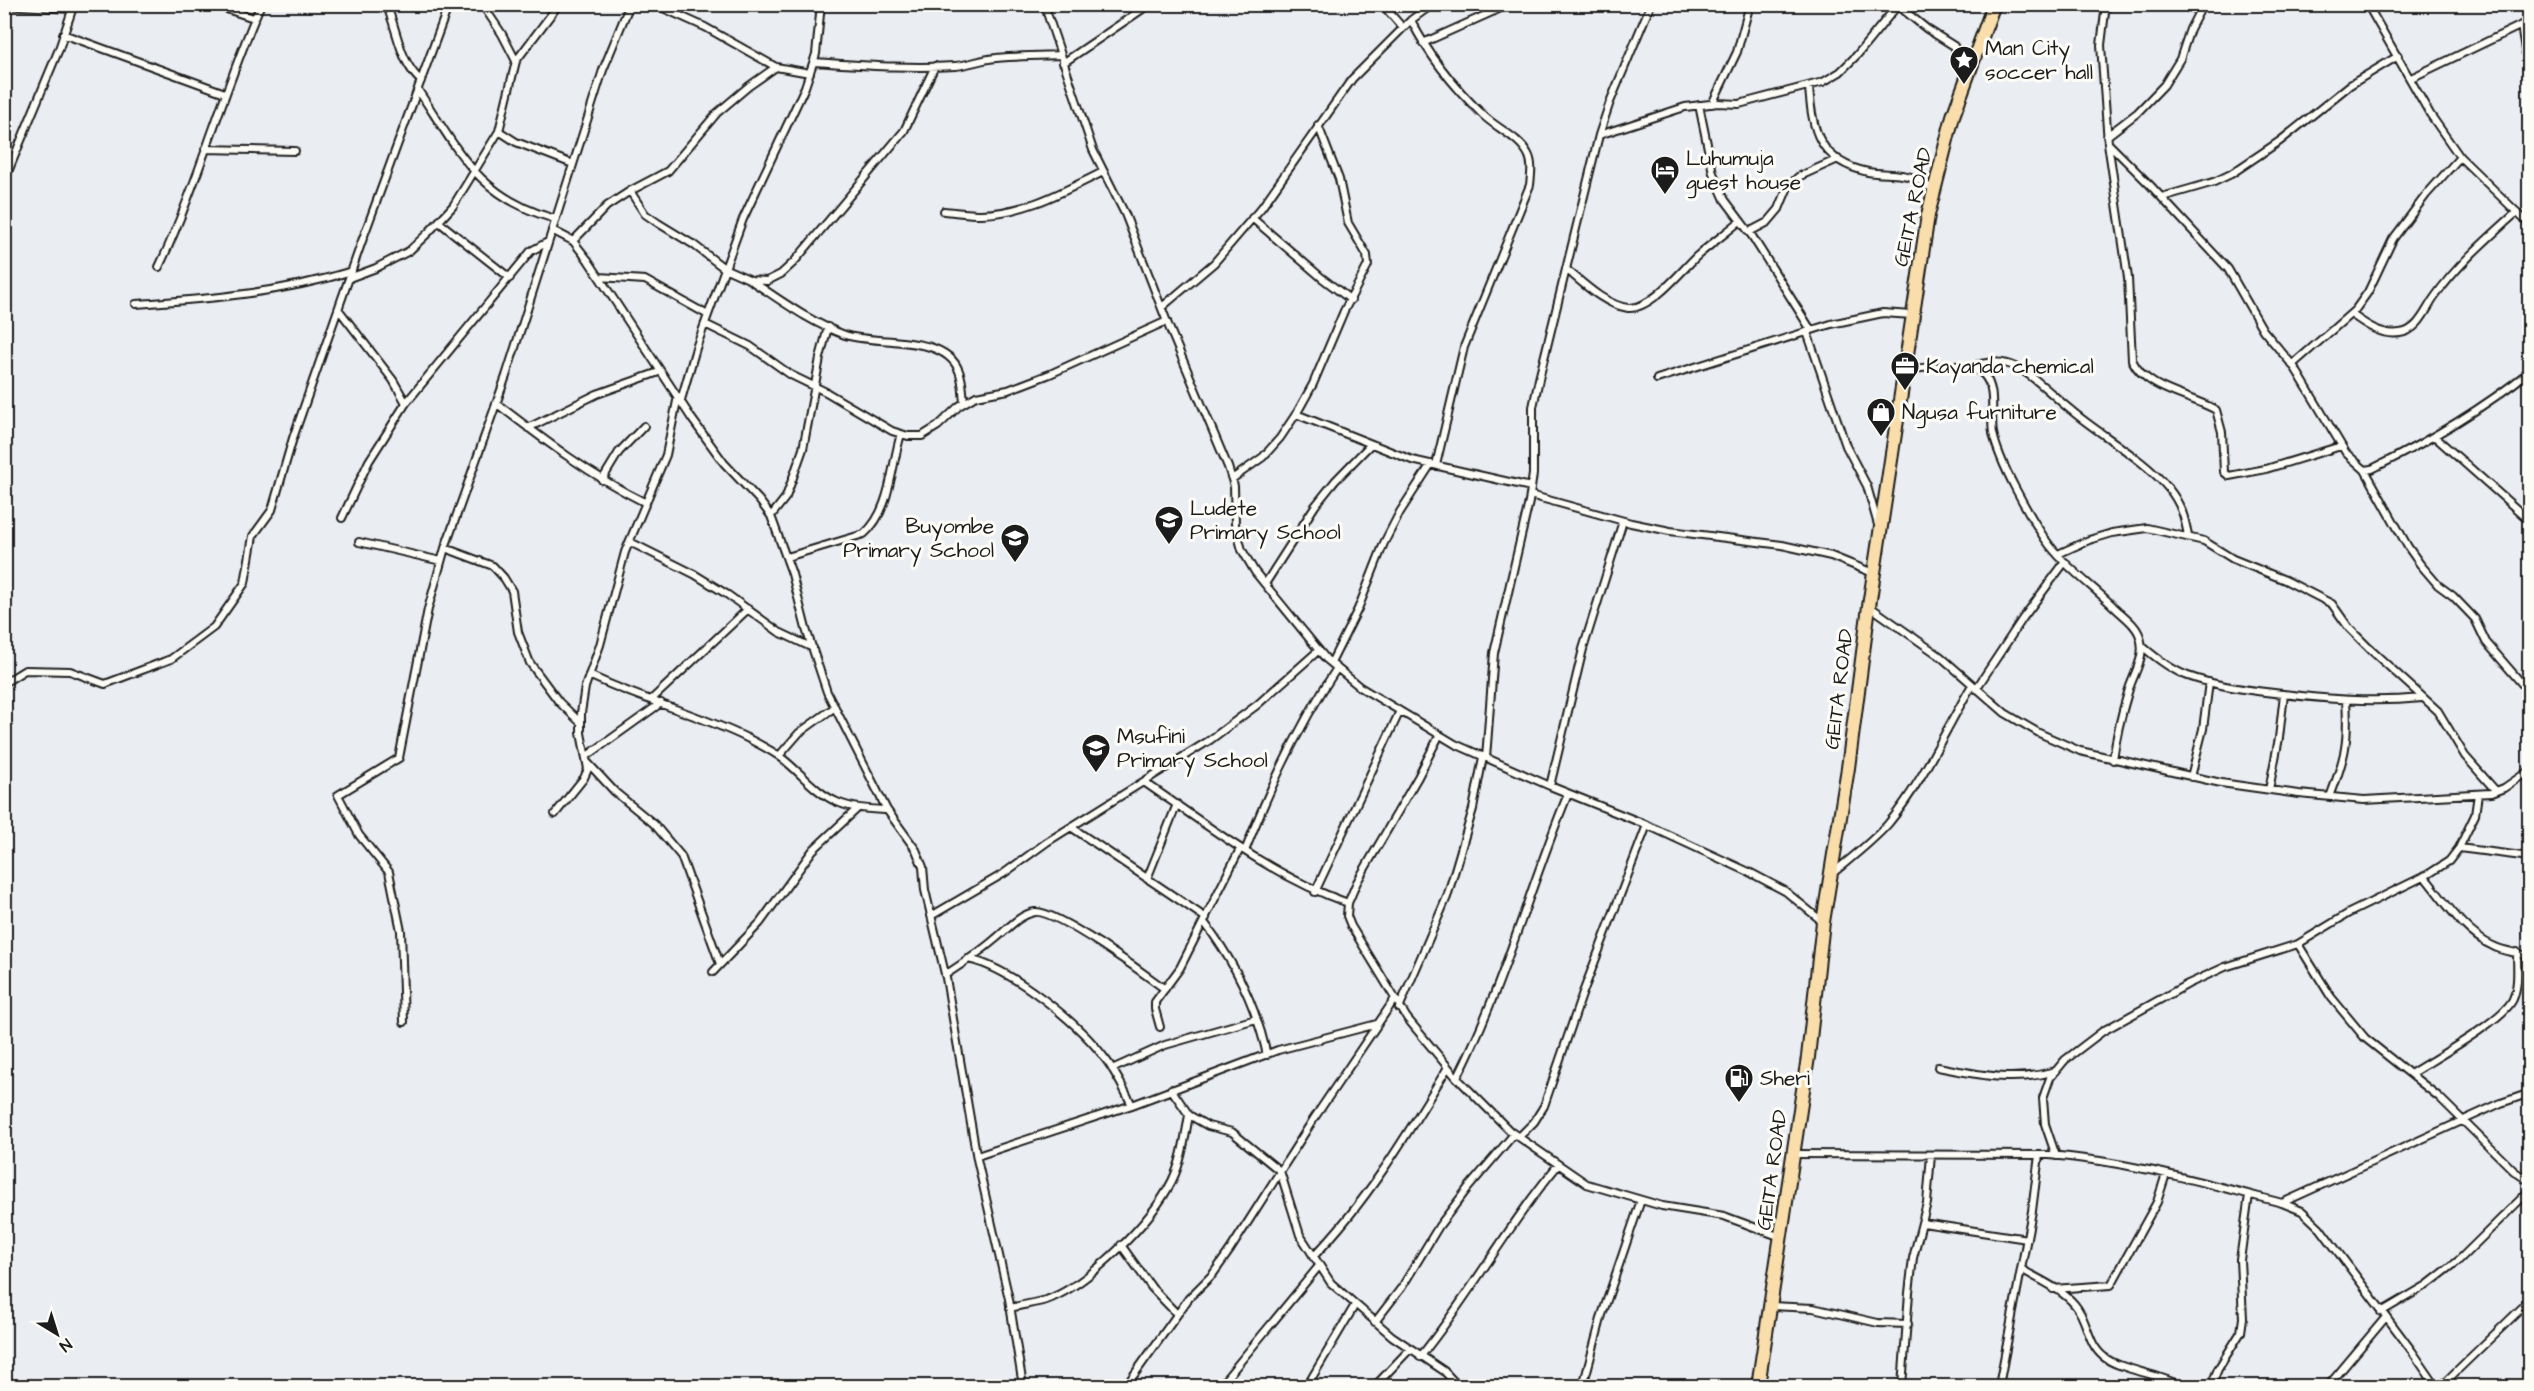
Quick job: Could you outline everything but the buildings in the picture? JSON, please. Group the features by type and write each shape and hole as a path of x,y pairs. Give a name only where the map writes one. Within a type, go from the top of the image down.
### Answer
{"highway":[{"name":"GEITA ROAD","path":"1758,1386 1794,1154 1823,922 1912,315 1934,190 1953,116 1994,4"}],"street":[{"path":"4,4 73,7 59,49 5,179"},
{"path":"211,4 254,18"},
{"path":"159,267 183,213 225,93 261,4"},
{"path":"386,4 409,71 421,81"},
{"path":"4,683 25,670 36,670 70,671 105,684 171,659 214,627 245,583 253,536 272,510 293,438 450,4"},
{"path":"482,4 502,34 516,61"},
{"path":"136,304 261,293 376,268 409,251 453,206 499,131 516,61 559,4"},
{"path":"404,1022 401,931 389,872 359,835 338,795 399,758 428,609 441,561 496,403 603,70 630,4"},
{"path":"654,4 705,27 776,67 810,73"},
{"path":"555,814 584,778 587,760 581,723 585,687 600,645 630,542 666,455 680,398 724,268 743,219 814,62 821,4"},
{"path":"1044,4 1060,55 1103,172 1125,214 1232,479 1236,503 1235,524 1242,550 1265,584 1319,650 1360,687 1399,713 1439,735 1568,794 1647,825 1785,891 1823,922"},
{"path":"1063,63 1150,4"},
{"path":"1382,4 1402,27"},
{"path":"1162,307 1214,263 1252,218 1284,177 1352,79 1402,27 1433,4"},
{"path":"1423,44 1510,4"},
{"path":"1400,1008 1447,897 1473,809 1485,757 1494,653 1530,495 1533,407 1599,135 1610,102 1651,4"},
{"path":"1712,104 1737,52 1750,4"},
{"path":"2106,4 2100,45 2107,136 2124,243 2132,360 2136,369 2157,384 2216,410 2222,432 2224,472 2229,476 2266,469 2341,446"},
{"path":"2107,136 2137,113 2164,85 2180,59 2190,29 2203,4"},
{"path":"2367,4 2430,114 2460,158 2529,225"},
{"path":"1599,135 1684,107 1739,104 1823,82 1840,72 1857,55 1897,5 1927,29 1954,46 1968,75"},
{"path":"1160,1027 1155,1002 1180,968 1243,850 1310,708 1334,665 1389,533 1412,491 1434,464 1464,347 1530,185 1529,156 1523,146 1484,117 1436,64 1410,20"},
{"path":"2411,78 2529,21"},
{"path":"2522,25 2529,80"},
{"path":"63,34 225,93"},
{"path":"814,62 866,63 893,68 958,66 994,58 1060,55"},
{"path":"2162,197 2231,174 2280,141 2349,85 2398,56"},
{"path":"751,280 767,281 781,274 794,262 904,131 935,66"},
{"path":"573,241 607,206 668,171 717,113 776,67"},
{"path":"1809,87 1812,126 1818,139 1838,159 1869,172 1913,178 1934,190"},
{"path":"418,90 474,172 487,186 529,212 555,219"},
{"path":"1699,105 1713,173 1725,200 1749,232 1809,331 1846,446 1867,486 1880,532"},
{"path":"1232,479 1263,457 1280,438 1296,414 1313,384 1366,272 1368,259 1348,223 1339,179 1318,125"},
{"path":"499,131 516,142 573,164"},
{"path":"2108,143 2162,197 2228,269 2263,330 2292,365 2341,446 2356,464 2365,470 2420,564 2438,585 2453,596 2475,619 2486,642 2529,693"},
{"path":"205,149 296,151"},
{"path":"2292,365 2350,314 2368,292 2393,239 2460,158"},
{"path":"1749,232 1768,222 1779,209 1788,188 1798,177 1838,159"},
{"path":"944,211 982,214 1033,204 1051,198 1103,172"},
{"path":"630,191 645,214 694,245 724,268 751,280 807,318 846,335 899,340 939,351 959,369 964,403"},
{"path":"2350,314 2384,333 2402,333 2416,326 2436,296 2472,254 2517,212"},
{"path":"1252,218 1351,300"},
{"path":"1566,269 1609,302 1629,308 1640,306 1653,298 1696,257 1740,221"},
{"path":"439,222 510,278"},
{"path":"552,230 573,241 659,372 680,398 724,463 771,516 787,557 813,648 835,707 887,810 916,850 923,867 977,1156 1010,1308 1023,1386"},
{"path":"342,518 369,461 406,403 531,251 548,242"},
{"path":"599,278 645,280 708,315"},
{"path":"339,310 393,380 406,403"},
{"path":"1657,379 1809,331 1882,313 1912,315"},
{"path":"705,324 750,346 791,375 892,431 922,436 975,396 1008,390 1086,359 1167,321"},
{"path":"771,516 786,497 804,450 820,358 828,327"},
{"path":"1968,368 1977,364 1997,362 2019,368 2156,476 2180,504 2185,518 2187,536"},
{"path":"1904,370 1955,366 1977,369 1986,377 1990,388 1993,432 1999,451 2022,499 2046,540 2065,562 2140,634 2142,646 2140,664 2130,687 2116,738 2113,760"},
{"path":"2365,470 2372,469 2434,436 2505,390 2529,371"},
{"path":"528,428 597,394 659,372"},
{"path":"496,403 602,480 646,503"},
{"path":"1296,414 1412,460 1531,487"},
{"path":"602,480 619,452 644,426"},
{"path":"787,557 864,534 874,526 881,512 901,434"},
{"path":"2434,436 2529,521"},
{"path":"1265,584 1315,506 1335,481 1371,444"},
{"path":"1530,495 1623,521 1670,531 1782,545 1831,556 1874,574"},
{"path":"1550,786 1586,639 1623,521"},
{"path":"2058,554 2089,540 2132,528 2147,528 2204,541 2233,558 2285,580 2332,604 2349,627 2372,651 2438,711 2465,756 2496,791"},
{"path":"359,542 441,561"},
{"path":"630,542 694,574 779,632 813,648"},
{"path":"445,548 493,566 504,578 512,591 518,632 530,663 559,702 581,723"},
{"path":"1831,874 1881,831 1913,791 1974,687 2065,562"},
{"path":"1869,606 1940,656 2005,713 2039,733 2080,751 2113,760 2191,777 2269,790 2364,800 2496,791 2529,770"},
{"path":"651,700 748,609"},
{"path":"2142,646 2162,663 2187,676 2223,687 2346,700 2383,702 2422,698"},
{"path":"931,916 1003,874 1071,827 1210,740 1257,705 1319,650"},
{"path":"589,675 716,724 779,756 837,802 858,808 887,810"},
{"path":"2191,777 2203,729 2209,682"},
{"path":"2269,790 2279,738 2284,694"},
{"path":"2330,797 2348,743 2346,700"},
{"path":"587,760 661,703"},
{"path":"779,756 799,733 835,707"},
{"path":"1315,892 1399,713"},
{"path":"1439,735 1418,777 1357,882 1348,903 1347,916 1351,926 1394,1000 1457,1078 1516,1136 1587,1184 1662,1206 1724,1216 1782,1237"},
{"path":"587,760 615,792 654,824 681,856 720,964"},
{"path":"1144,782 1243,850 1315,892 1348,903"},
{"path":"1457,1078 1482,1030 1549,840 1568,794"},
{"path":"2056,1155 2045,1124 2043,1098 2050,1078 2065,1060 2103,1031 2188,984 2225,967 2298,944 2349,913 2424,876 2448,861 2459,848 2475,815 2478,794"},
{"path":"1147,879 1177,804"},
{"path":"713,972 760,923 813,850 858,808"},
{"path":"1375,1323 1402,1287 1439,1226 1468,1188 1516,1136 1534,1122 1544,1106 1582,995 1647,825"},
{"path":"1071,827 1205,920 1244,985 1267,1055"},
{"path":"2459,848 2529,857"},
{"path":"2424,876 2470,931 2496,948 2529,957"},
{"path":"945,975 1020,918 1036,912 1049,913 1068,922 1165,989"},
{"path":"2298,944 2346,1017 2365,1038 2412,1073 2514,1171 2529,1182"},
{"path":"2412,1073 2471,1035 2510,1005 2516,987 2517,952"},
{"path":"968,959 1006,974 1032,992 1082,1034 1113,1069 1132,1105"},
{"path":"1126,1386 1177,1314 1224,1258 1394,1000"},
{"path":"1113,1069 1165,1045 1256,1019"},
{"path":"977,1156 1132,1105 1267,1055 1377,1024"},
{"path":"1313,1257 1341,1229 1366,1194 1448,1067"},
{"path":"1938,1067 2009,1079 2026,1078 2056,1071"},
{"path":"1171,1089 1189,1115 1208,1126 1232,1132 1280,1171 1300,1235 1331,1283 1375,1323 1444,1371 1458,1386"},
{"path":"2282,1203 2501,1103 2529,1093"},
{"path":"1010,1308 1047,1299 1075,1285 1121,1245 1150,1215 1172,1181 1182,1152 1189,1115"},
{"path":"1794,1154 2056,1155 2089,1158 2166,1174 2282,1203 2302,1211 2320,1228 2436,1386"},
{"path":"1902,1386 1913,1258 1923,1222 1931,1155"},
{"path":"1999,1386 2027,1239 2039,1155"},
{"path":"1420,1356 1437,1335 1527,1202 1558,1165"},
{"path":"2053,1288 2111,1285 2157,1202 2166,1174"},
{"path":"2328,1386 2383,1314 2427,1286 2458,1261 2529,1190"},
{"path":"2211,1386 2218,1369 2241,1332 2243,1318 2240,1260 2249,1194"},
{"path":"1583,1386 1602,1316 1641,1200"},
{"path":"1923,1222 2027,1239"},
{"path":"1121,1245 1152,1288 1177,1314"},
{"path":"1220,1386 1319,1266"},
{"path":"2021,1269 2053,1288 2075,1305 2088,1324 2091,1338 2104,1358 2122,1366 2168,1379 2181,1386"},
{"path":"2441,1386 2529,1300"},
{"path":"1307,1386 1355,1305"},
{"path":"1771,1306 1813,1308 1878,1323 1908,1324"},
{"path":"1375,1386 1410,1349"}],"place":[{"name":"Man City soccer hall","path":"1964,86"},
{"name":"Luhumuja guest house","path":"1665,196"},
{"name":"Kayanda chemical","path":"1905,392"},
{"name":"Ngusa furniture","path":"1881,438"},
{"name":"Ludete Primary School","path":"1169,546"},
{"name":"Buyombe Primary School","path":"1015,564"},
{"name":"Msufini Primary School","path":"1096,774"},
{"name":"Sheri","path":"1739,1104"}]}
